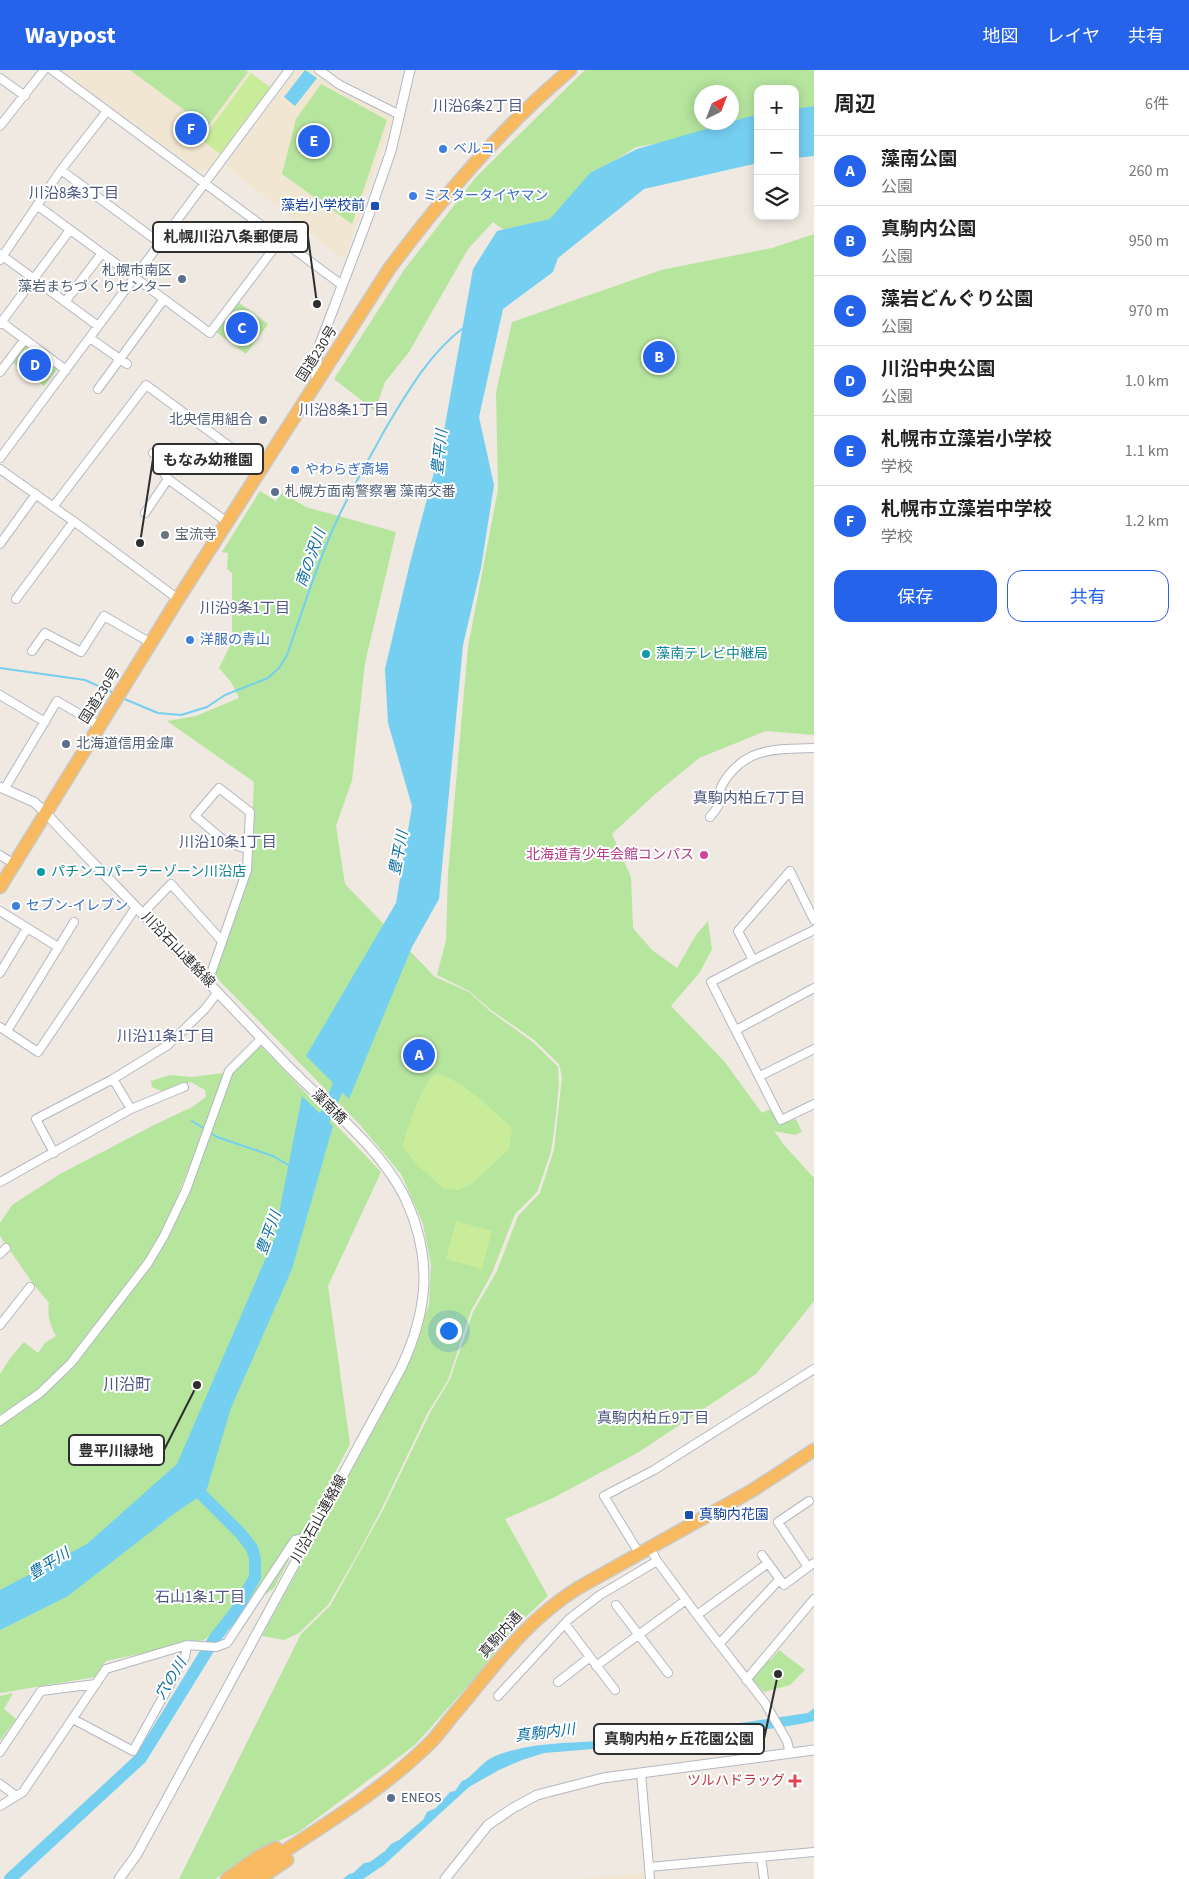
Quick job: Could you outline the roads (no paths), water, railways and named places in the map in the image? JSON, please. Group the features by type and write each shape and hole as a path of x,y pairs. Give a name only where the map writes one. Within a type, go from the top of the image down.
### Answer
{"highway":[{"name":"国道230号","path":"0,886 227,522 384,277 425,221 488,148 540,96 570,70"},
{"name":"真駒内通","path":"242,1879 339,1817 374,1792 433,1739 516,1638 554,1603 753,1490 814,1450"},
{"path":"228,1879 258,1858 339,1817"},
{"path":"259,1879 306,1847 339,1817"}],"street":[{"path":"0,125 44,70"},
{"path":"52,70 342,286"},
{"path":"0,458 289,70"},
{"path":"319,70 340,85 400,115"},
{"path":"316,383 320,344 390,152 410,70"},
{"path":"0,78 25,96"},
{"path":"98,326 1,257 38,206 61,170 107,111"},
{"path":"61,170 160,243"},
{"path":"38,206 210,333 280,240"},
{"path":"66,370 1,323 70,230"},
{"path":"65,302 102,253"},
{"path":"98,389 123,362 164,299"},
{"path":"90,338 123,362"},
{"path":"0,372 24,339"},
{"path":"53,507 146,385 262,470"},
{"path":"153,453 168,464 164,473 168,480 227,522"},
{"path":"0,469 178,600"},
{"path":"145,513 168,480"},
{"path":"0,544 36,494"},
{"path":"16,599 74,522"},
{"path":"32,651 45,633 81,652 104,616 151,643"},
{"path":"0,695 44,722"},
{"path":"2,787 57,701 100,726"},
{"path":"710,817 718,807 720,788 742,761 766,750 814,748"},
{"name":"川沿石山連絡線","path":"2,787 34,802 46,813 289,1066"},
{"path":"208,982 247,870 250,812 219,788 195,816 226,842 248,849"},
{"path":"0,855 14,864"},
{"path":"754,960 738,931 790,871 814,920"},
{"path":"74,922 4,1029 38,1052 140,910 171,884 222,941"},
{"path":"0,911 58,947"},
{"path":"0,973 27,928"},
{"path":"814,930 711,982 781,1120 814,1104"},
{"path":"736,1030 814,988"},
{"path":"54,1153 36,1119 113,1080 168,1045 205,1009 218,992"},
{"path":"0,1421 40,1393 71,1363 148,1263 164,1236 182,1197 229,1071 262,1038"},
{"path":"760,1076 814,1049"},
{"name":"藻南橋","path":"289,1066 369,1147"},
{"path":"113,1080 131,1109"},
{"path":"0,1182 131,1109 184,1087"},
{"name":"川沿石山連絡線","path":"119,1879 136,1854 401,1368 417,1330 421,1311 424,1267 416,1225 392,1175 369,1147"},
{"path":"0,1254 6,1248"},
{"path":"0,1325 30,1287"},
{"path":"790,1753 787,1741 764,1703 657,1560 645,1551 604,1496 654,1470 814,1369"},
{"path":"762,1555 784,1585 811,1565 778,1522 809,1501"},
{"path":"0,1806 22,1792 106,1669 187,1645 216,1647 227,1643 295,1540 308,1537"},
{"path":"498,1696 564,1624 600,1595 657,1560"},
{"path":"697,1615 768,1563"},
{"path":"718,1644 779,1580"},
{"path":"746,1680 814,1599"},
{"path":"596,1666 686,1600"},
{"path":"616,1605 637,1635 668,1673"},
{"path":"564,1624 615,1690"},
{"path":"73,1719 133,1751 185,1657 187,1645"},
{"path":"558,1682 590,1657"},
{"path":"0,1752 41,1691 96,1684"},
{"path":"445,1879 488,1825 538,1794 571,1785 641,1773 814,1750"},
{"path":"641,1773 650,1879"},
{"path":"0,1784 16,1796"},
{"path":"649,1867 814,1852"},
{"path":"761,1856 764,1879"}],"water":[{"path":"305,70 317,78 295,106 284,97"},
{"path":"814,106 814,156 799,158 799,108"},
{"path":"754,115 754,164 644,189 558,258 553,272 503,309 479,417 494,485 481,568 463,645 439,899 412,947 349,1099 306,1056 396,903 412,806 388,723 385,669 410,563 442,442 473,269 497,231 550,219 590,173 637,149 703,130 739,130 739,119"},
{"path":"302,1096 333,1126 292,1269 231,1408 206,1492 175,1513 68,1596 0,1630 0,1590 87,1544 177,1464 274,1239"},
{"path":"814,1708 814,1721 791,1726 640,1750 617,1747 544,1753 522,1760 499,1770 469,1787 384,1865 363,1879 343,1879 399,1840 423,1820 427,1812 436,1808 450,1792 455,1791 462,1781 495,1756 540,1745 618,1740 628,1736 712,1727 808,1713"}],"waterway":[{"name":"南の沢川","path":"122,698 158,713 181,715 207,707 225,695 268,678 279,668 287,655 330,536 361,473 403,399 421,373 440,349 463,328"},
{"name":"南の沢川","path":"0,668 85,680 114,693"},
{"name":"豊平川","path":"318,1133 344,1073"},
{"path":"192,1121 205,1129"},
{"path":"209,1132 217,1137 273,1156 290,1166"},
{"name":"穴の川","path":"10,1879 141,1758 215,1638 236,1611 255,1577 255,1559 252,1548 241,1534 191,1484"}],"place":[{"name":"札幌市立藻岩中学校","path":"191,129"},
{"name":"札幌市立藻岩小学校","path":"314,141"},
{"name":"ベルコ","path":"443,149"},
{"name":"ミスタータイヤマン","path":"413,196"},
{"name":"藻岩小学校前","path":"375,206"},
{"name":"札幌市南区 藻岩まちづくりセンター","path":"182,279"},
{"name":"札幌川沿八条郵便局","path":"317,304"},
{"name":"藻岩どんぐり公園","path":"242,328"},
{"name":"真駒内公園","path":"659,357"},
{"name":"川沿中央公園","path":"35,365"},
{"name":"北央信用組合","path":"263,420"},
{"name":"やわらぎ斎場","path":"295,470"},
{"name":"札幌方面南警察署 藻南交番","path":"275,492"},
{"name":"宝流寺","path":"165,535"},
{"name":"もなみ幼稚園","path":"140,543"},
{"name":"洋服の青山","path":"190,640"},
{"name":"藻南テレビ中継局","path":"646,654"},
{"name":"北海道信用金庫","path":"66,744"},
{"name":"北海道青少年会館コンパス","path":"704,855"},
{"name":"パチンコパーラーゾーン川沿店","path":"41,872"},
{"name":"セブン-イレブン","path":"16,906"},
{"name":"藻南公園","path":"419,1055"},
{"name":"豊平川緑地","path":"197,1385"},
{"name":"真駒内花園","path":"689,1515"},
{"name":"真駒内柏ヶ丘花園公園","path":"778,1674"},
{"name":"ツルハドラッグ","path":"795,1781"},
{"name":"ENEOS","path":"391,1798"}],"district":[{"name":"川沿6条2丁目","path":"478,106"},
{"name":"川沿8条3丁目","path":"74,193"},
{"name":"川沿8条1丁目","path":"344,410"},
{"name":"川沿9条1丁目","path":"245,608"},
{"name":"真駒内柏丘7丁目","path":"749,798"},
{"name":"川沿10条1丁目","path":"228,842"},
{"name":"川沿11条1丁目","path":"166,1036"},
{"name":"川沿町","path":"127,1385"},
{"name":"真駒内柏丘9丁目","path":"653,1418"},
{"name":"石山1条1丁目","path":"200,1597"}],"water label":[{"name":"真駒内川","path":"545,1733"}]}
